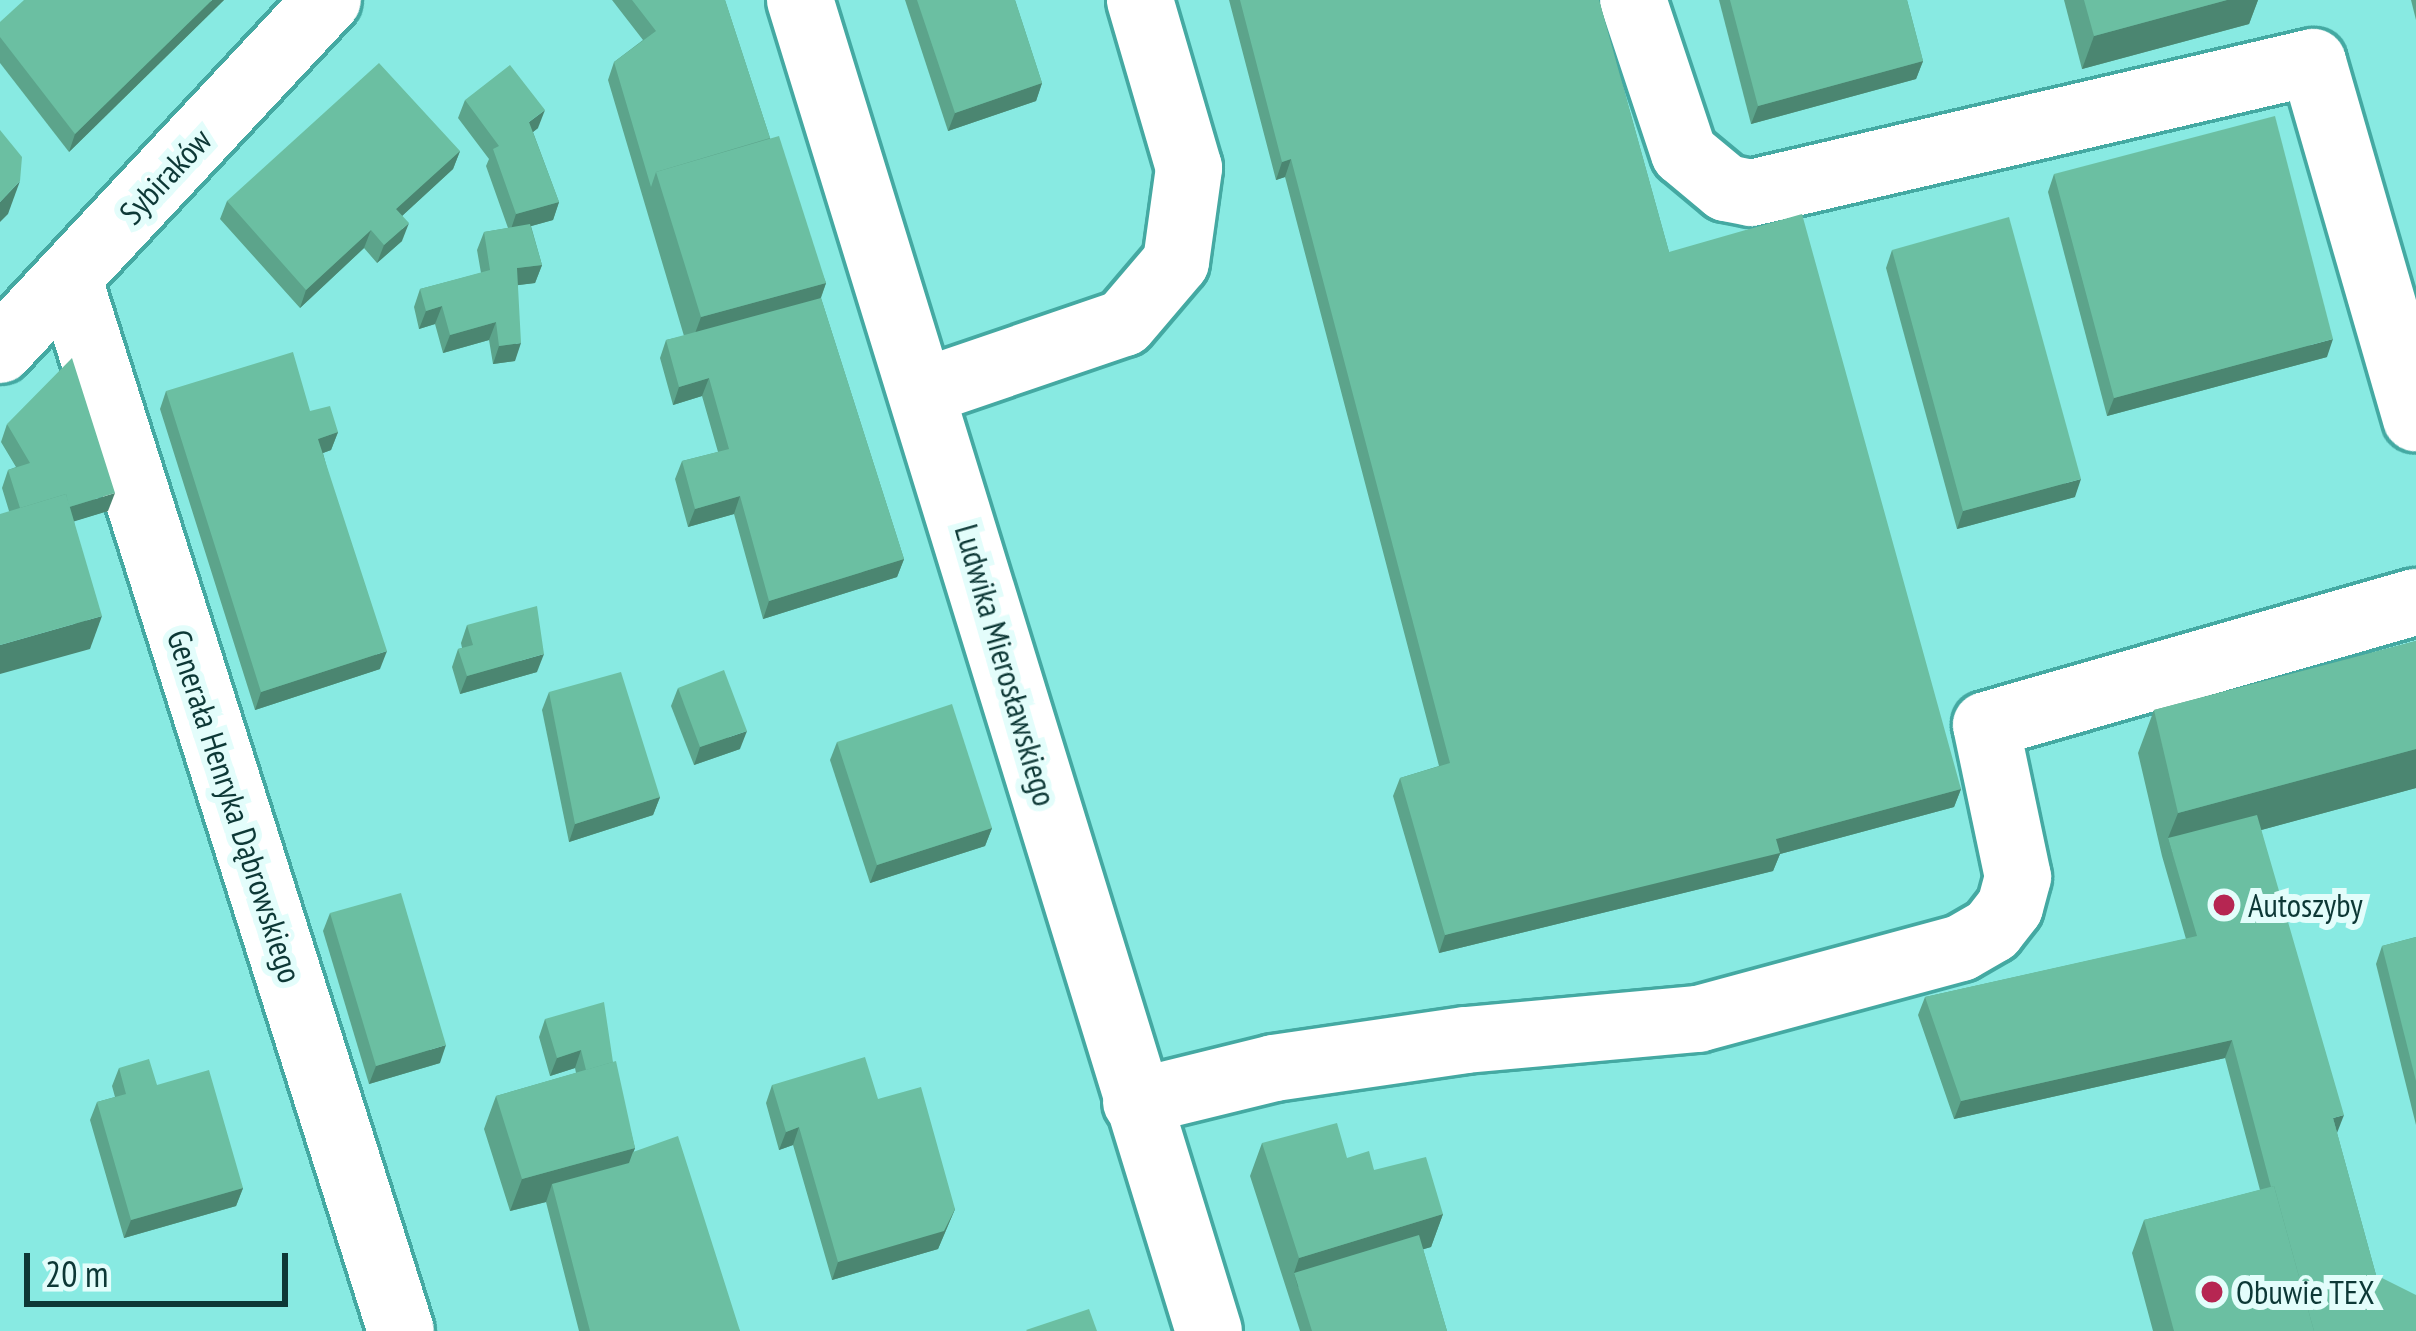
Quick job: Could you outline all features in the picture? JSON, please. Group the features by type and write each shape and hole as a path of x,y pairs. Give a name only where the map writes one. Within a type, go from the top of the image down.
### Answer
{"street":[{"name":"Sybiraków","path":"0,350 328,0"},
{"name":"Ludwika Mierosławskiego","path":"800,0 925,391 1136,1102 1209,1331"},
{"path":"925,391 1109,331 1149,298 1176,262 1189,168 1140,0"},
{"path":"1633,0 1684,153 1726,188 1751,193 2313,62 2416,418"},
{"name":"Generała Henryka Dąbrowskiego","path":"69,280 401,1331"},
{"path":"1136,1102 1296,1065 1698,1019 1960,947 2001,919 2018,877 1986,725 2416,602"}],"building":[{"path":"24,0 212,0 75,134 0,37 0,22"},
{"path":"632,0 725,0 770,138 656,172 651,187 614,62 656,31"},
{"path":"917,0 1015,0 1042,83 955,113"},
{"path":"1240,0 1599,0 1669,252 1802,214 1961,789 1776,839 1780,853 1445,935 1400,778 1450,763 1291,159 1282,162"},
{"path":"1730,0 1907,0 1923,61 1758,106"},
{"path":"2084,0 2227,0 2094,36"},
{"path":"379,63 460,151 396,209 409,223 384,245 371,230 306,290 227,201"},
{"path":"510,65 545,110 529,122 559,202 516,214 493,149 499,146 465,100"},
{"path":"2275,116 2333,339 2114,398 2054,174"},
{"path":"0,130 22,157 20,181 0,202"},
{"path":"779,136 826,283 701,317 656,172"},
{"path":"2009,217 2081,479 1963,511 1892,250"},
{"path":"530,224 542,265 517,268 521,343 499,346 496,322 450,335 442,306 426,311 420,289 490,270 484,232"},
{"path":"821,298 904,559 769,601 740,496 695,509 682,461 729,449 709,378 679,387 666,340"},
{"path":"293,352 310,411 330,406 338,432 318,439 387,651 261,692 166,391"},
{"path":"72,358 115,493 69,507 66,494 20,508 8,470 30,463 7,424"},
{"path":"66,494 102,616 0,645 0,514"},
{"path":"537,606 544,654 467,676 458,649 473,645 467,625"},
{"path":"2416,641 2416,749 2178,813 2154,710"},
{"path":"724,670 747,731 700,747 678,688"},
{"path":"621,672 660,797 575,824 549,692"},
{"path":"952,704 992,828 877,865 837,742"},
{"path":"2257,815 2344,1115 2333,1118 2376,1275 2416,1295 2416,1331 2314,1331 2232,1040 1961,1101 1925,997 2197,936 2168,838"},
{"path":"401,893 446,1045 376,1066 330,913"},
{"path":"2416,937 2416,1081 2382,946"},
{"path":"604,1002 613,1062 586,1070 581,1050 557,1058 545,1019"},
{"path":"865,1057 878,1099 921,1087 955,1209 944,1231 838,1262 799,1127 786,1132 772,1085"},
{"path":"149,1059 157,1085 209,1070 243,1188 131,1220 97,1102 126,1094 119,1068"},
{"path":"616,1061 635,1148 522,1179 496,1096"},
{"path":"1337,1123 1347,1158 1369,1151 1374,1170 1426,1157 1443,1214 1299,1258 1262,1143"},
{"path":"678,1136 740,1331 590,1331 552,1184 629,1163 633,1152"},
{"name":"Obuwie TEX","path":"2274,1186 2314,1331 2174,1331 2144,1220"},
{"path":"1419,1235 1447,1331 1312,1331 1294,1273"},
{"path":"1089,1309 1097,1331 1026,1330"}],"place":[{"name":"Autoszyby","path":"2224,905"},
{"name":"Obuwie TEX","path":"2212,1292"}]}
